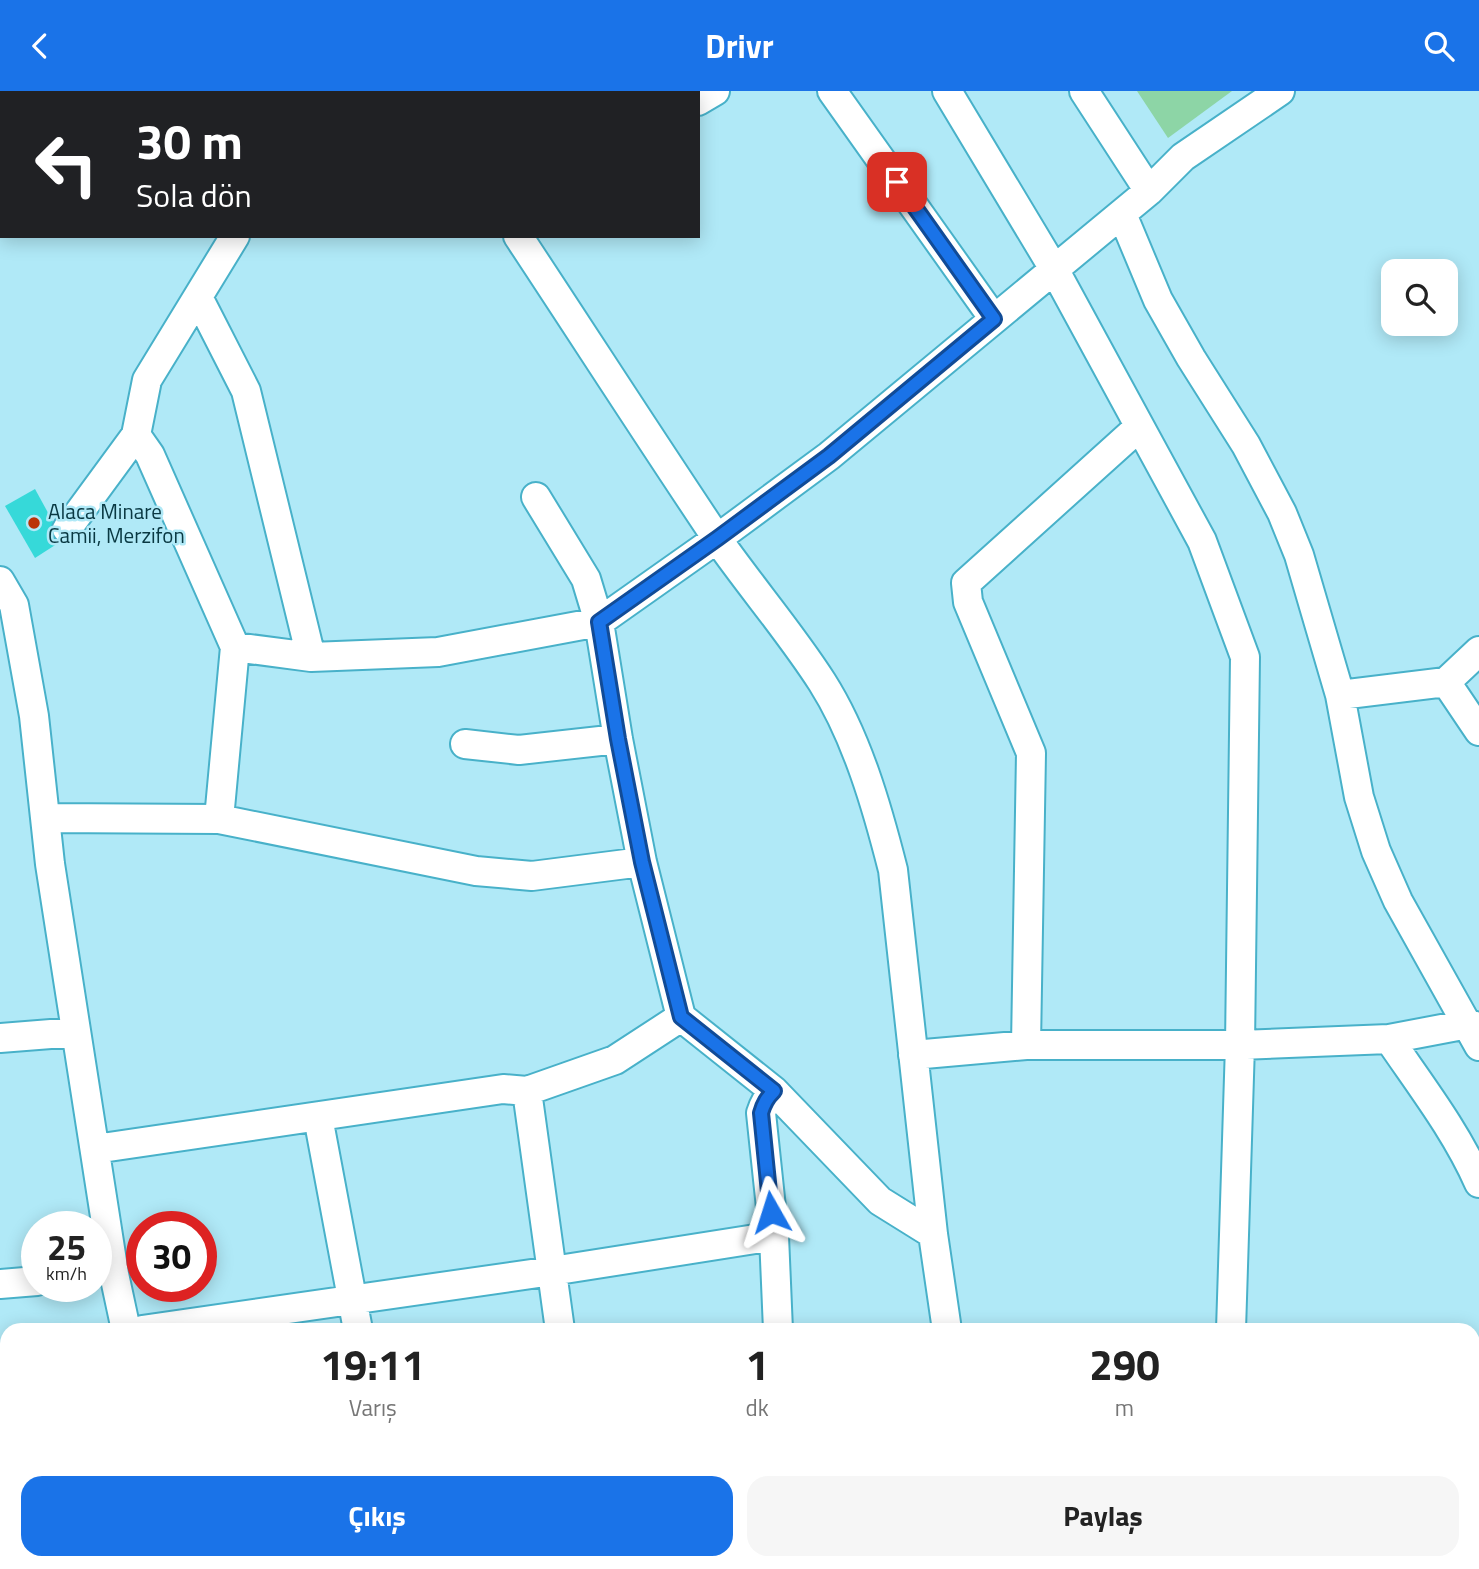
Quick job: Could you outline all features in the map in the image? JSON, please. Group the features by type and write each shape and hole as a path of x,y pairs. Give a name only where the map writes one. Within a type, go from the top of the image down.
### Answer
{"street":[{"path":"832,91 994,319"},
{"path":"947,91 1054,269 1202,541 1245,657 1240,1045 1231,1323"},
{"path":"1084,91 1149,191"},
{"path":"235,647 311,657 438,652 599,622 829,456 1149,191 1183,157 1280,91"},
{"path":"913,1055 1026,1045 1240,1045 1389,1039 1475,1032 1398,901 1376,851 1359,797 1340,695 1299,555 1282,513 1246,445 1158,300 1122,213"},
{"path":"67,529 136,435 147,380 234,238"},
{"path":"519,238 718,538 823,683 845,725 863,769 880,818 892,870 933,1234 946,1323"},
{"path":"198,296 246,391 311,657"},
{"path":"1026,1045 1031,753 968,602 966,583 1139,427"},
{"path":"136,435 150,454 235,647 219,819"},
{"path":"536,497 586,579 599,622 642,862 681,1017 774,1091 880,1201 933,1234"},
{"path":"0,581 14,605 34,716 50,864 95,1149 100,1211"},
{"path":"1340,695 1446,682 1479,651"},
{"path":"1446,682 1479,731"},
{"path":"465,744 519,750 618,739"},
{"path":"45,818 219,819 476,871 532,876 642,862"},
{"path":"95,1149 503,1089 527,1091 615,1060 681,1017"},
{"path":"0,1038 76,1032"},
{"path":"1389,1039 1446,1121 1479,1183"},
{"path":"527,1091 559,1323"},
{"path":"774,1091 763,1104 761,1113 774,1236 778,1323"},
{"path":"318,1117 357,1323"},
{"path":"191,1323 774,1236"},
{"path":"0,1284 21,1282"},
{"path":"112,1293 123,1323"}],"green space":[{"path":"1137,91 1232,91 1168,138"}],"building":[{"name":"Alaca Minare Camii, Merzifon","path":"35,489 63,540 35,558 5,506"}],"place":[{"name":"Alaca Minare Camii, Merzifon","path":"34,523"}],"route":[{"path":"771,1212 761,1113 763,1104 774,1091 681,1017 642,862 599,622 829,456 994,319 897,182"}]}
